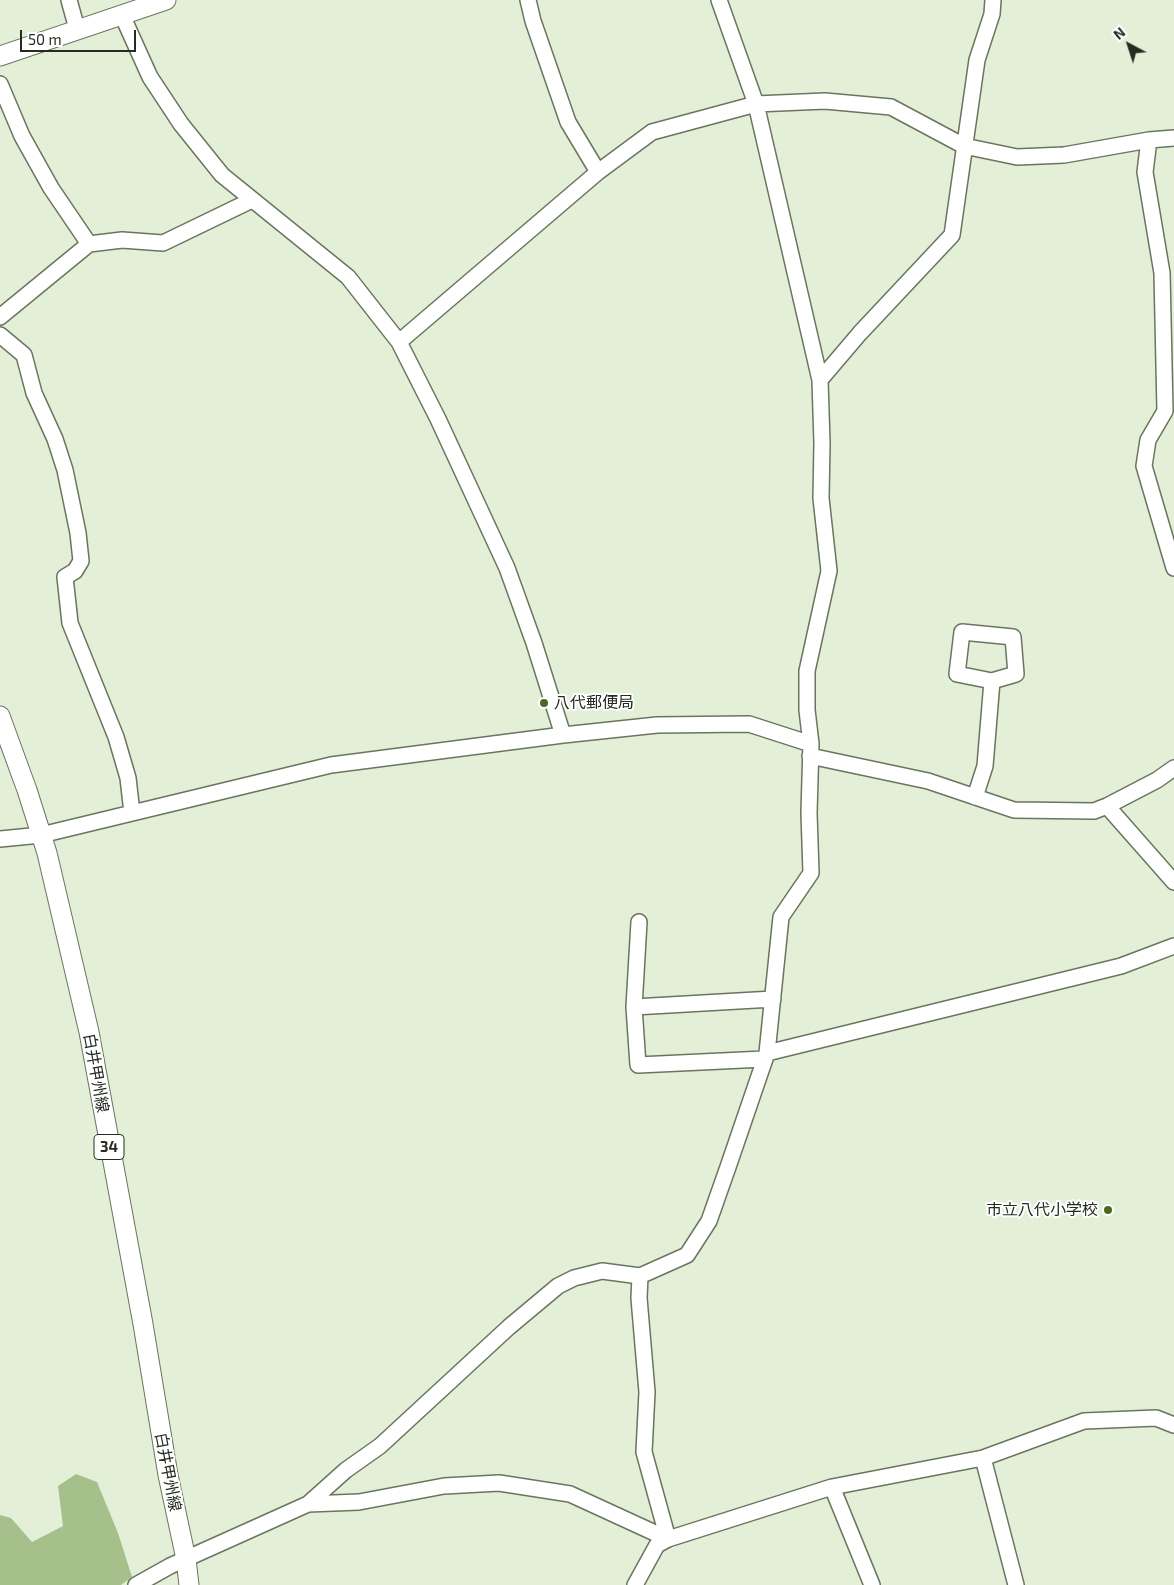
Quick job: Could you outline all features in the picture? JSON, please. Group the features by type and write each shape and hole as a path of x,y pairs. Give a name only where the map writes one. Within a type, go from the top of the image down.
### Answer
{"main road":[{"path":"0,56 166,0"},
{"name":"白井甲州線","path":"0,716 27,790 47,853 89,1032 143,1324 168,1475 186,1559 189,1585"}],"street":[{"path":"69,0 77,29"},
{"path":"528,0 533,21 568,122 598,172"},
{"path":"136,1585 170,1566 308,1504 346,1470 380,1446 509,1327 558,1286 574,1278 602,1271 640,1276 687,1256 709,1221 766,1056 781,917 811,873 811,750 807,710 807,671 829,571 821,498 820,380 756,104 719,0"},
{"path":"820,380 860,333 952,235 977,60 992,14 994,0"},
{"path":"122,15 150,77 181,124 222,175 348,277 399,342 438,419 507,568 534,644 562,736"},
{"path":"0,84 22,136 51,188 89,244"},
{"path":"399,342 598,172 652,132 756,104 824,101 892,107 964,146 1017,157 1064,155 1149,140 1174,138"},
{"path":"1149,140 1145,172 1162,273 1169,410 1148,440 1144,466 1174,568"},
{"path":"0,317 89,244 122,240 163,243 252,200"},
{"path":"0,335 24,355 34,394 55,439 65,470 78,533 81,561 75,571 65,577 70,623 116,737 128,778 132,813"},
{"path":"962,632 1013,637 1016,674 992,681 957,674 962,632"},
{"path":"975,797 985,766 992,681"},
{"path":"0,838 41,835 331,765 657,725 749,724 811,750 928,780 1014,810 1094,811 1157,780 1174,768"},
{"path":"1107,806 1174,882"},
{"path":"639,922 634,1007 638,1065 766,1056 1121,966 1174,946"},
{"path":"634,1007 772,999"},
{"path":"640,1276 639,1298 647,1392 644,1452 668,1539"},
{"path":"635,1585 657,1545 668,1539 832,1486 983,1458 1084,1421 1156,1418 1174,1425"},
{"path":"983,1458 1016,1585"},
{"path":"308,1504 359,1502 444,1486 499,1483 570,1494 668,1539"},
{"path":"832,1486 872,1585"}],"green space":[{"path":"76,1474 97,1482 118,1533 132,1577 121,1585 0,1585 0,1515 11,1518 32,1542 63,1526 58,1486"}],"place":[{"name":"八代郵便局","path":"544,703"},
{"name":"市立八代小学校","path":"1108,1210"}]}
